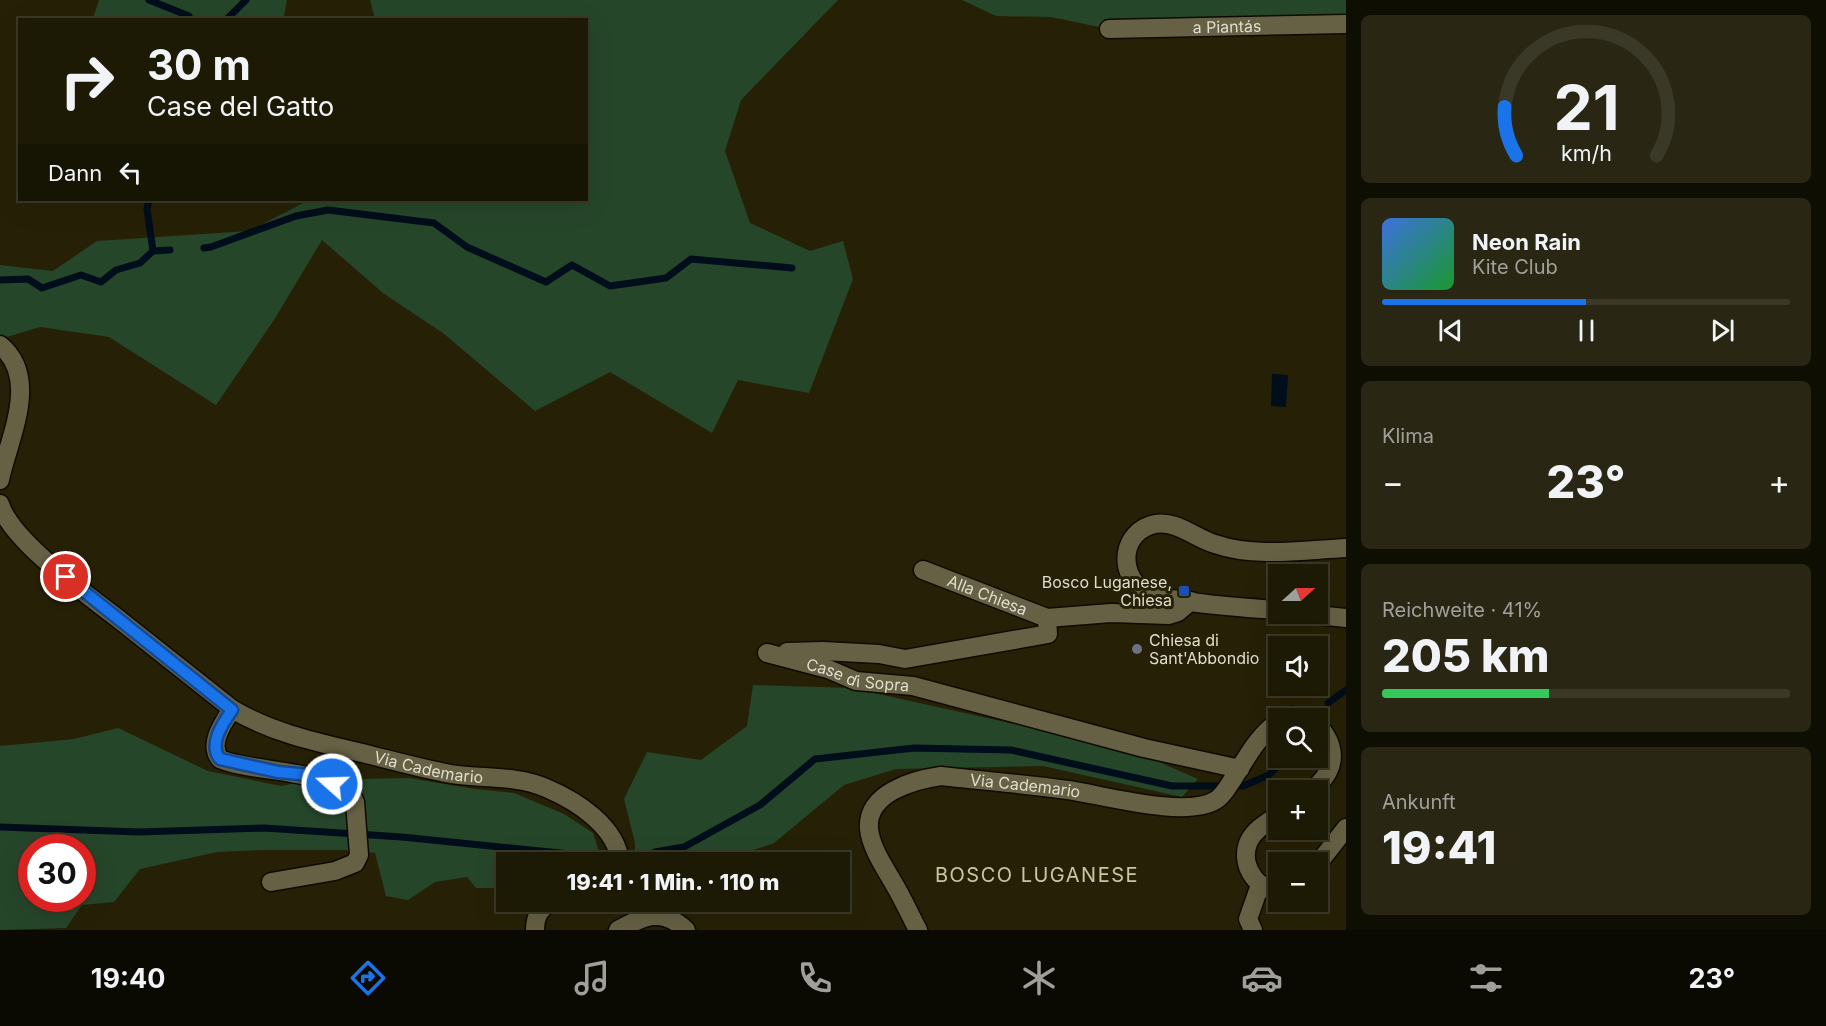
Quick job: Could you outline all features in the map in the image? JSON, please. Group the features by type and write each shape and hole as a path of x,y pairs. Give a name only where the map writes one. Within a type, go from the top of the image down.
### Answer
{"street":[{"name":"a Piantás","path":"1109,29 1346,24"},
{"path":"0,345 15,363 20,388 18,410 0,480"},
{"name":"Via Cademario","path":"0,504 13,528 49,563 232,710 249,720 294,737 427,769 464,776 518,780 545,787 578,806 605,828 617,846 618,852"},
{"path":"1268,609 1191,601 1145,592 1130,575 1126,563 1127,550 1137,532 1157,524 1170,525 1212,543 1236,549 1261,551 1346,548"},
{"name":"Alla Chiesa","path":"923,570 1047,618 1111,613 1169,615 1178,612 1191,601"},
{"path":"1328,616 1346,618"},
{"name":"Case di Sopra","path":"1047,618 1048,634 905,659 879,654 824,651 767,652 828,669 856,681 913,686 1144,748 1234,778"},
{"path":"232,710 218,734 216,752 220,759 278,772 310,775 345,791 352,796 355,802 358,850 355,863 346,868 272,882"},
{"name":"Via Cademario","path":"918,930 880,859 869,832 869,817 878,804 890,792 904,784 920,779 941,777 1069,790 1137,802 1184,807 1201,806 1213,802 1234,778 1268,730"},
{"path":"1323,780 1332,759 1328,741"},
{"path":"1268,823 1256,832 1247,850 1249,870 1260,885 1268,889"},
{"path":"1327,852 1346,828"},
{"path":"1253,930 1248,919 1260,885"},
{"path":"535,930 539,912"},
{"path":"618,930 646,917 659,915 676,921 686,930"}],"green space":[{"path":"99,0 287,0 284,16 277,18 93,18"},
{"path":"370,0 838,0 741,100 725,151 750,223 810,251 843,241 853,279 809,393 738,380 712,433 610,372 535,411 443,333 383,293 322,240 274,320 216,405 109,337 40,327 0,339 0,265 53,271 97,241 249,231 307,201 588,201 588,18 375,18"},
{"path":"962,0 1346,0 1346,24 1109,29 1051,17 996,16"},
{"path":"753,685 851,688 1097,742 1143,755 1198,779 1182,797 1043,766 896,769 844,785 774,843 748,852 635,852 635,843 624,799 647,752 701,760 747,726"},
{"path":"118,728 208,771 281,786 310,780 409,778 514,793 564,814 593,833 599,852 496,852 496,888 476,888 467,877 435,882 408,900 386,896 375,853 344,850 217,852 140,869 114,902 96,904 96,834 18,834 18,912 77,912 66,928 0,930 0,746 74,739"}],"water":[{"path":"1272,374 1288,375 1286,407 1271,406"}],"waterway":[{"path":"149,0 189,16 188,18"},
{"path":"228,18 246,0"},
{"path":"0,280 28,279 42,288 81,275 101,282 116,270 140,263 153,251 147,209 149,201"},
{"path":"204,248 296,216 328,210 434,223 467,247 546,282 572,265 610,286 666,278 691,259 792,268"},
{"path":"153,251 170,250"},
{"path":"1328,703 1346,690"},
{"path":"655,852 684,847 760,805 815,759 914,748 1011,750 1172,786 1243,786 1269,775 1276,768"},
{"path":"0,827 139,832 264,828 402,837 550,852"}],"place":[{"name":"Bosco Luganese, Chiesa","path":"1184,591"},
{"name":"Chiesa di Sant'Abbondio","path":"1137,649"}],"district":[{"name":"BOSCO LUGANESE","path":"1037,875"}],"route":[{"path":"66,577 232,710 218,734 216,752 220,759 278,772 310,775 332,784"}]}
